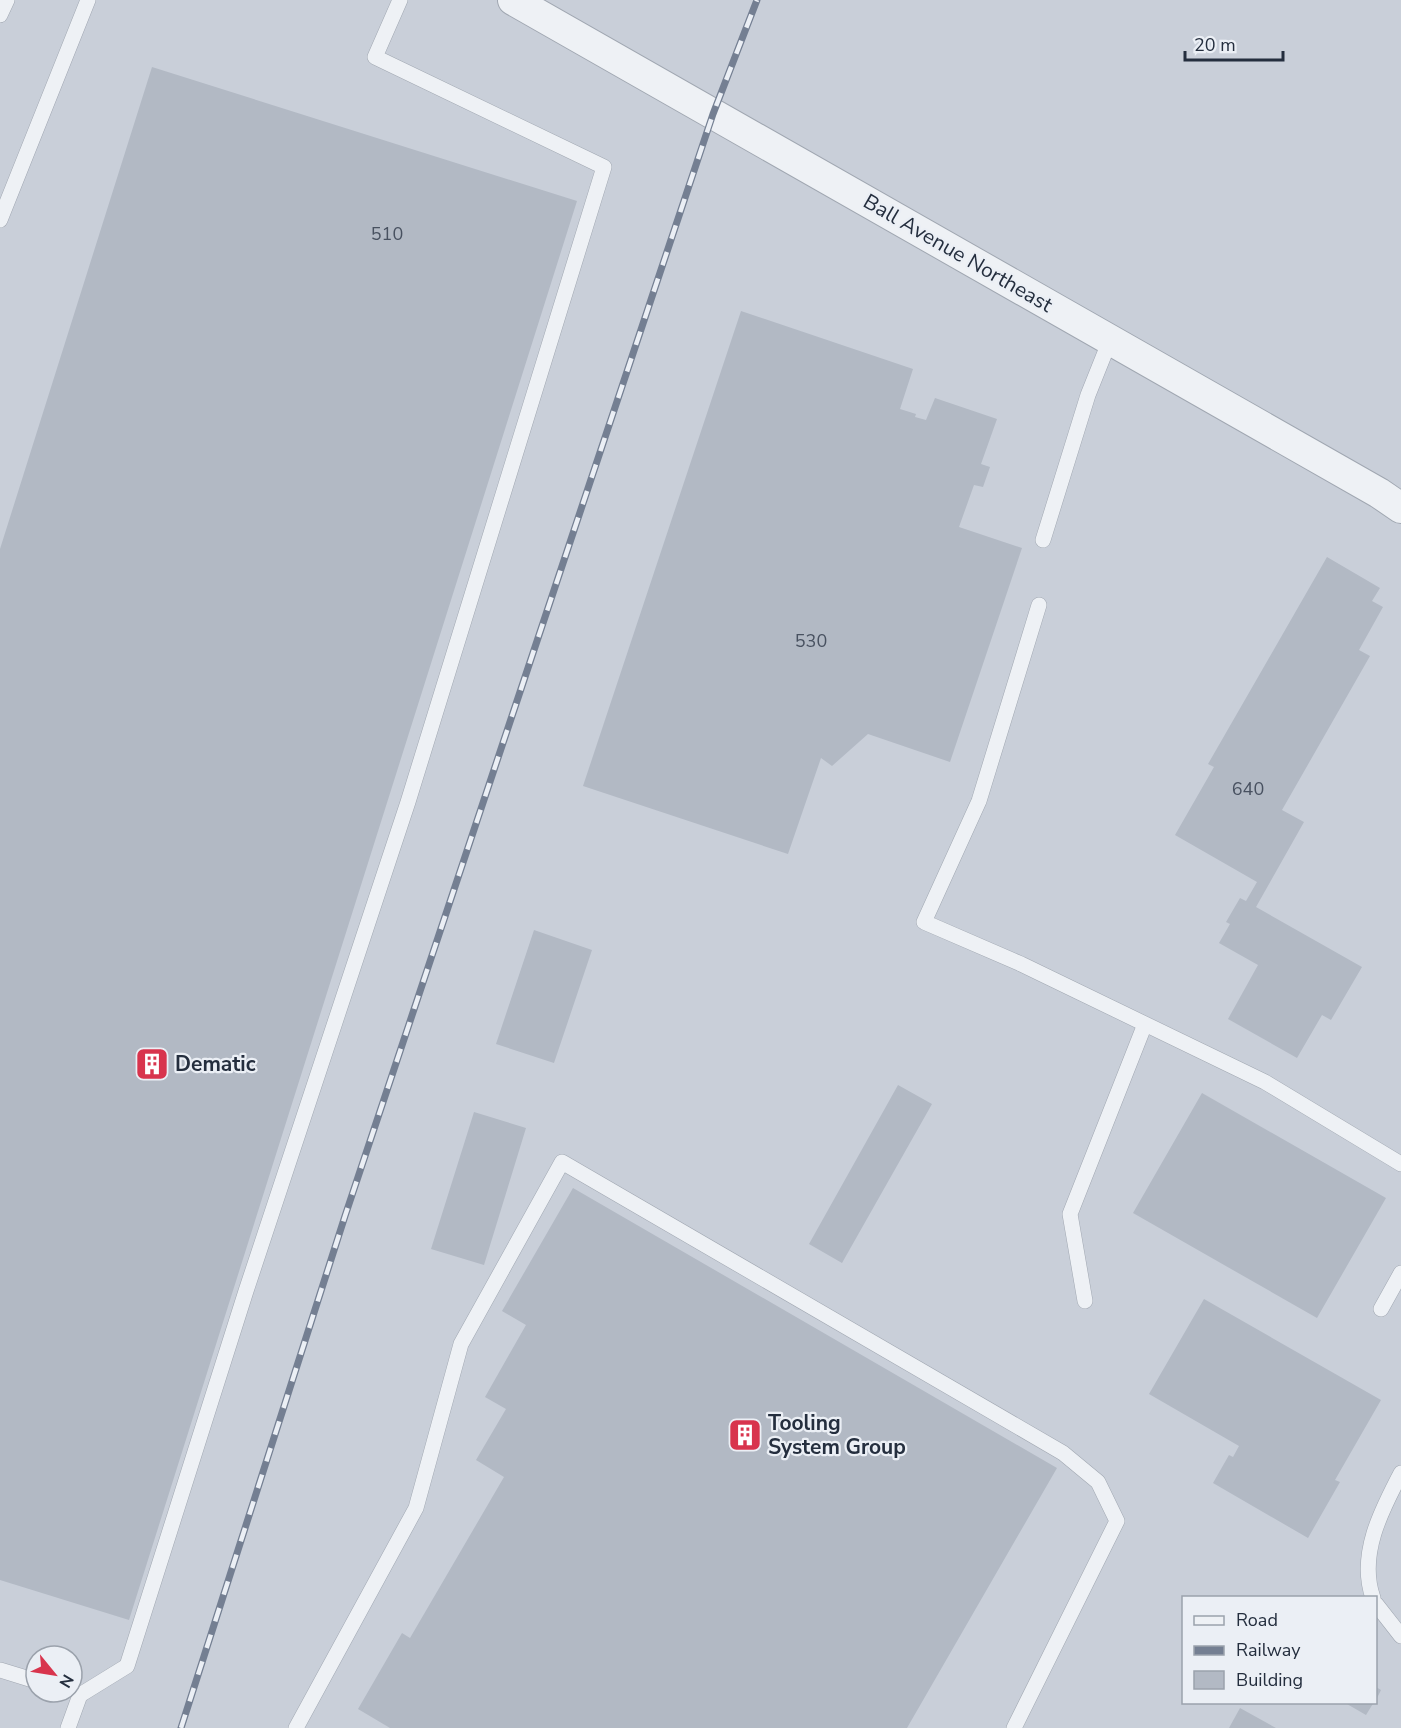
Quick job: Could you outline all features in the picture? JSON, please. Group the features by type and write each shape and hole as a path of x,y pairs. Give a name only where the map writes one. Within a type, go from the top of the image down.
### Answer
{"street":[{"name":"Ball Avenue Northeast","path":"513,0 1110,339 1379,493 1401,508"}],"lane":[{"path":"0,15 7,0"},
{"path":"0,220 88,0"},
{"path":"84,1689 127,1666 246,1291 408,802 604,167 375,57 400,0"},
{"path":"1043,540 1088,395 1110,339"},
{"path":"1039,605 979,801 924,922 1021,964 1264,1082 1401,1164"},
{"path":"1085,1301 1070,1214 1145,1024"},
{"path":"296,1728 416,1508 461,1344 562,1162 1063,1453 1098,1482 1117,1521 1014,1728"},
{"path":"1381,1309 1401,1273"},
{"path":"1373,1596 1368,1567 1372,1537 1385,1503 1401,1473"},
{"path":"1377,1605 1401,1636"},
{"path":"0,1670 24,1677"},
{"path":"68,1728 73,1704"}],"shaded area":[{"path":"0,0 1401,0 1401,1728 0,1728"}],"building":[{"name":"Dematic","path":"152,67 577,201 129,1620 0,1580 0,549"},
{"path":"741,311 913,369 900,409 916,414 915,417 926,420 935,398 997,419 981,464 990,467 983,487 974,485 959,527 1022,548 950,762 868,734 832,766 821,758 788,854 583,786"},
{"path":"1327,557 1380,588 1372,601 1383,607 1359,650 1370,656 1282,810 1304,822 1256,907 1362,967 1331,1020 1322,1015 1297,1058 1228,1019 1258,965 1219,943 1230,924 1226,922 1240,898 1246,901 1257,882 1175,835 1214,767 1208,764"},
{"path":"534,930 592,950 554,1063 496,1044"},
{"path":"898,1085 932,1104 842,1263 809,1244"},
{"path":"1202,1093 1386,1198 1317,1318 1133,1213"},
{"path":"474,1112 526,1128 484,1265 431,1249"},
{"name":"Tooling System Group","path":"573,1188 1057,1468 907,1728 390,1728 358,1709 402,1633 410,1638 504,1477 476,1460 506,1409 485,1397 526,1325 502,1311"},
{"path":"1204,1299 1381,1400 1335,1480 1340,1482 1308,1538 1213,1483 1229,1455 1233,1457 1239,1446 1149,1394"},
{"path":"1347,1704 1373,1704 1366,1715"},
{"path":"1240,1708 1276,1728 1229,1728"}],"railway":[{"path":"181,1728 345,1216 713,114 757,0"}],"place":[{"name":"Dematic","path":"152,1064"},
{"name":"Tooling System Group","path":"745,1435"}]}
